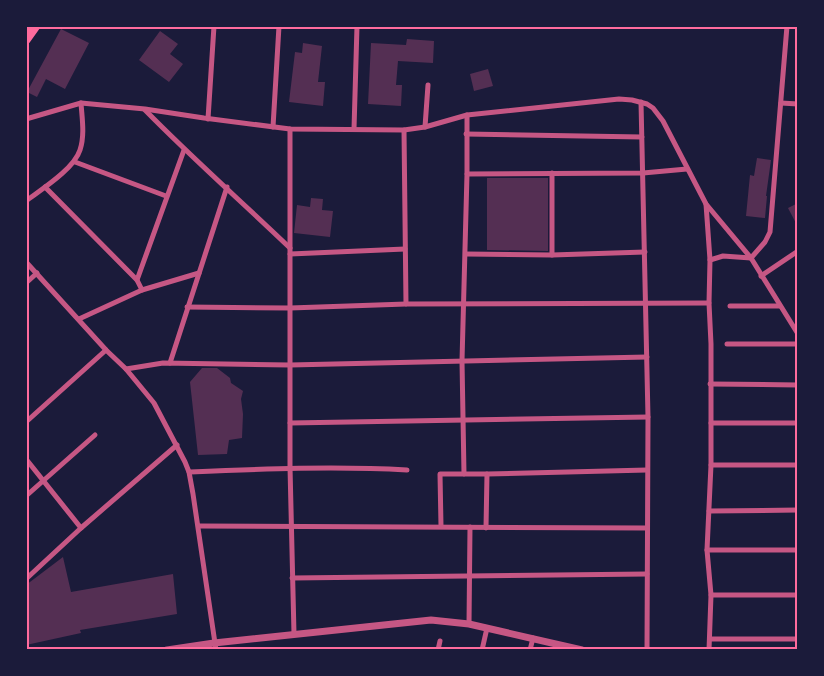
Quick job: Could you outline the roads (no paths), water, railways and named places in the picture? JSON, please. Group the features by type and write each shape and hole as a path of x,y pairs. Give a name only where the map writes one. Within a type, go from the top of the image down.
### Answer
{"main road":[{"path":"26,40 36,26"}],"street":[{"path":"208,119 214,26"},
{"path":"273,127 279,26"},
{"path":"354,129 357,26"},
{"path":"751,258 765,242 770,232 787,26"},
{"path":"425,127 428,85"},
{"path":"26,119 81,103 145,109 273,127 404,130 425,127 467,115 619,99 641,102 652,108 663,121 706,204 751,258 798,334"},
{"path":"641,102 648,417 647,650"},
{"path":"26,201 74,162 81,150 83,128 81,103"},
{"path":"781,103 798,104"},
{"path":"145,109 184,150 227,187 290,251 405,248"},
{"path":"464,474 462,361 466,254 467,115"},
{"path":"290,128 290,467 294,634"},
{"path":"404,130 406,304"},
{"path":"466,134 642,137"},
{"path":"137,280 184,150"},
{"path":"74,162 166,196"},
{"path":"467,174 552,172 643,173 687,169"},
{"path":"552,172 552,255"},
{"path":"45,187 137,280 142,290"},
{"path":"170,363 227,187"},
{"path":"706,204 710,260 711,344 711,465 707,550 711,595 709,650"},
{"path":"761,276 798,251"},
{"path":"466,254 552,255 645,252"},
{"path":"710,260 723,256 751,258"},
{"path":"26,262 106,350 126,369 154,403 177,445 189,472 199,526 215,646"},
{"path":"79,319 142,290 199,272"},
{"path":"26,283 37,273"},
{"path":"187,307 290,308 406,304 710,304"},
{"path":"730,306 779,306"},
{"path":"727,344 798,344"},
{"path":"26,422 106,350"},
{"path":"126,369 147,364 170,363 290,365 647,357"},
{"path":"710,384 798,385"},
{"path":"290,423 648,417"},
{"path":"710,423 798,423"},
{"path":"26,496 95,435"},
{"path":"26,579 81,528 177,445"},
{"path":"26,459 81,528"},
{"path":"711,465 798,465"},
{"path":"189,472 290,467 407,470"},
{"path":"441,526 440,474 647,470"},
{"path":"486,528 487,474"},
{"path":"709,511 798,510"},
{"path":"199,526 647,528"},
{"path":"469,624 470,527"},
{"path":"707,550 798,550"},
{"path":"292,578 646,574"},
{"path":"711,595 798,595"},
{"path":"167,650 215,646 294,634 420,620 440,620 469,624 582,650"},
{"path":"482,650 487,628"},
{"path":"530,650 533,638"},
{"path":"710,640 798,640"},
{"path":"438,650 440,641"}]}
